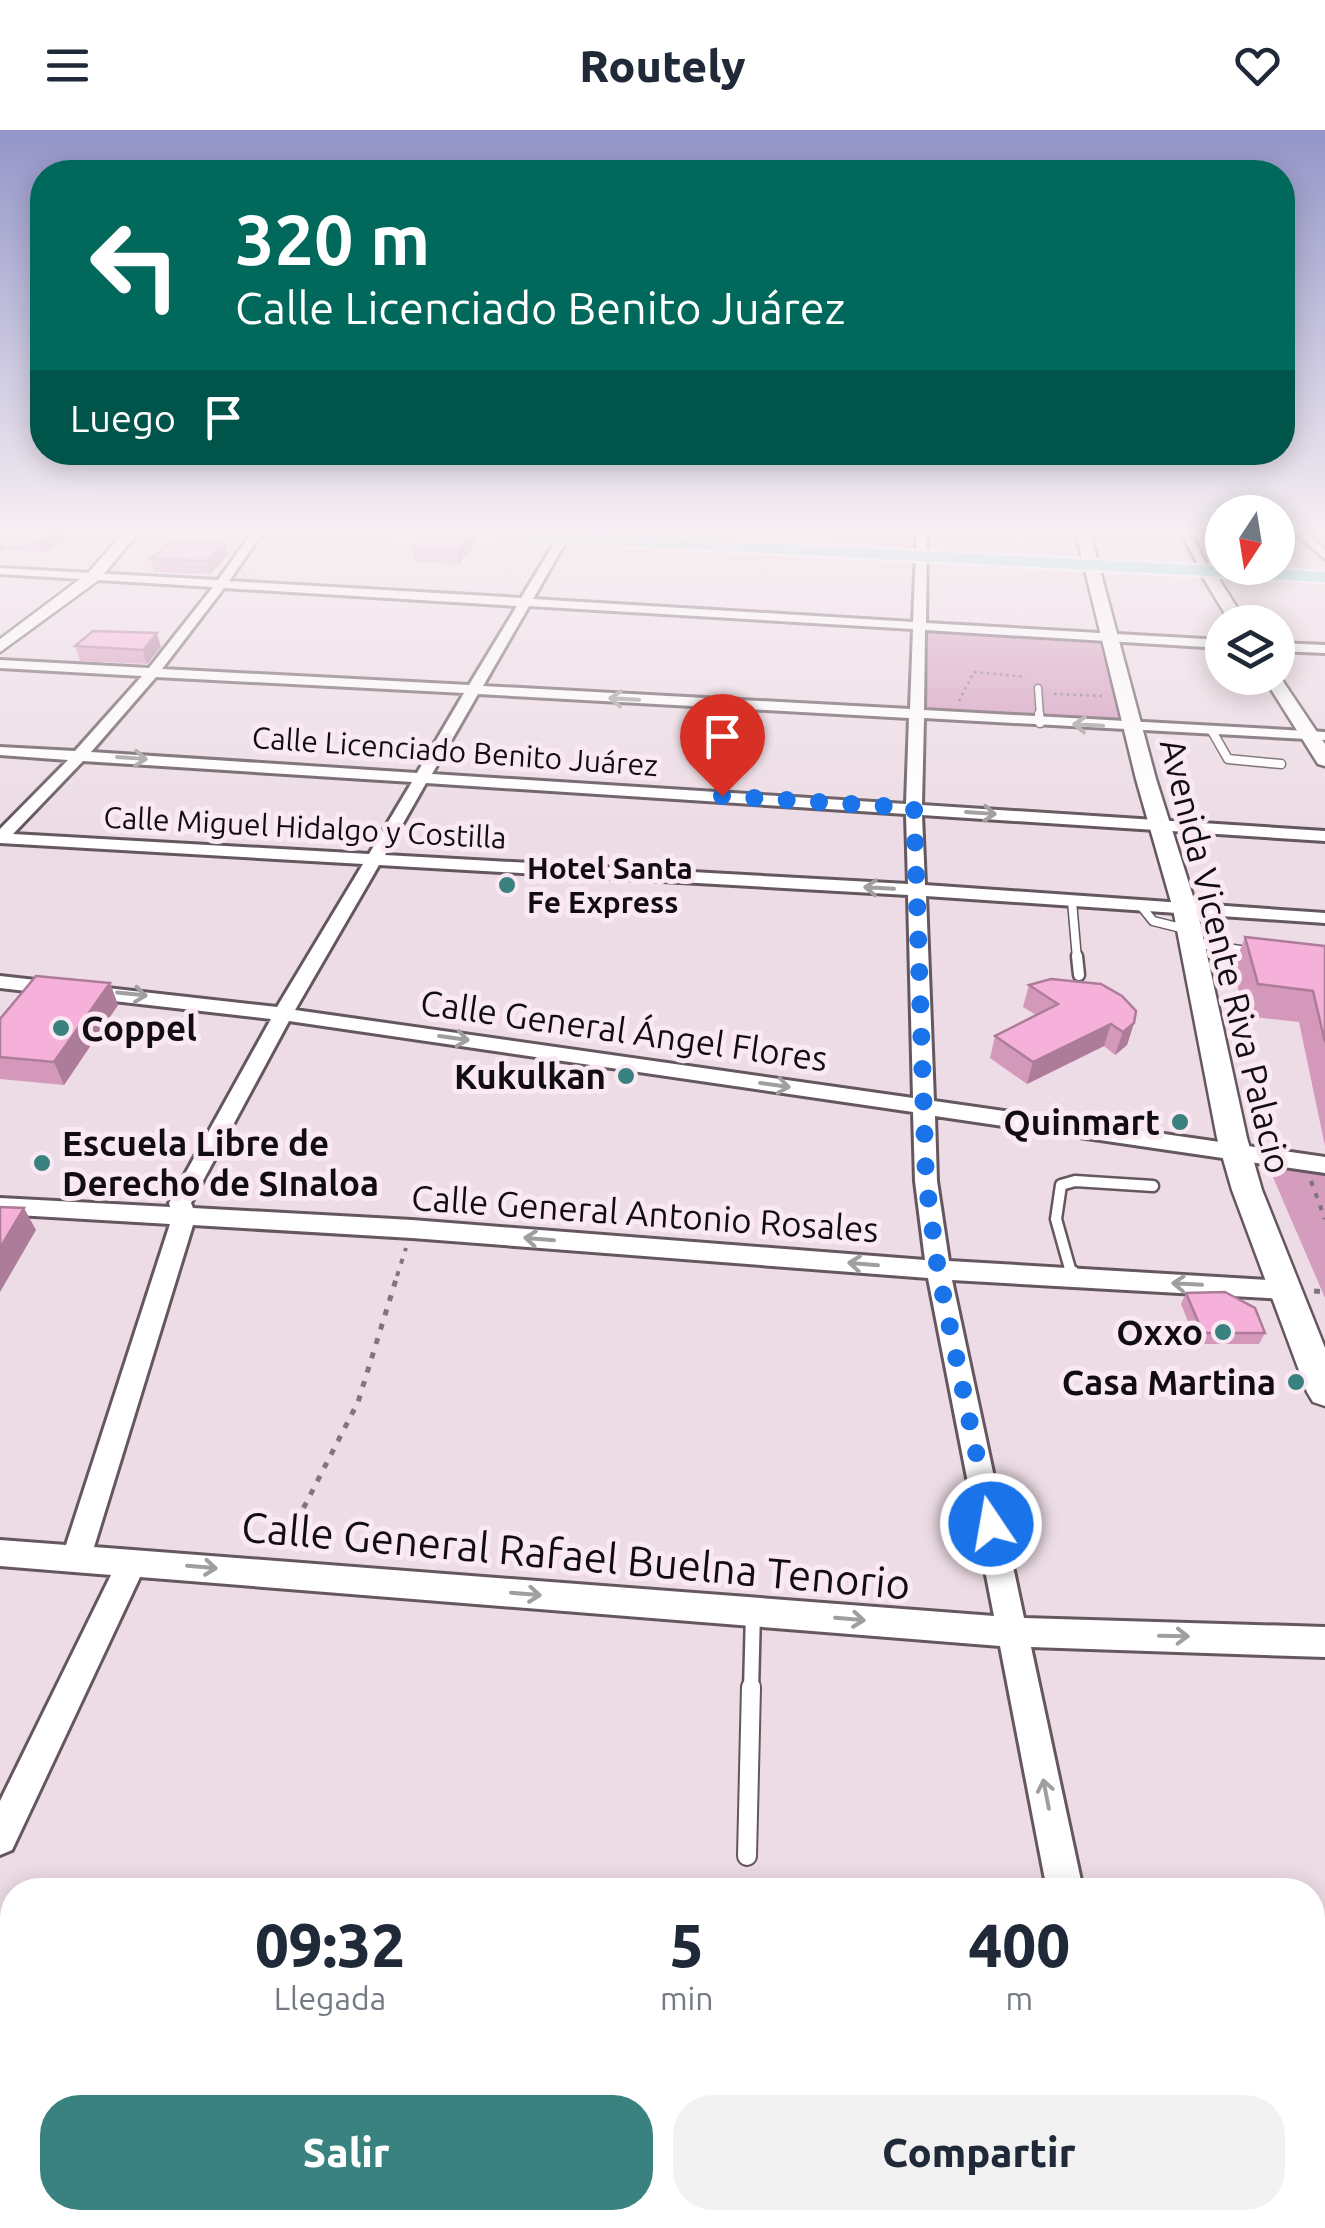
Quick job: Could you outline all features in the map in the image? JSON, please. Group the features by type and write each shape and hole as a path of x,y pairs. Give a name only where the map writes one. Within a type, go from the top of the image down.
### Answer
{"main road":[{"path":"0,647 27,627"},
{"name":"Avenida Vicente Riva Palacio","path":"1107,627 1124,727 1161,826 1189,928 1247,1190 1325,1392"},
{"path":"1285,695 1317,736 1325,760"}],"street":[{"path":"0,838 85,755 190,627"},
{"path":"77,1556 184,1217 180,1202 284,1014 511,627"},
{"path":"1063,1878 938,1270 926,1181 914,808 920,627 1205,643"},
{"path":"1295,647 1325,650"},
{"path":"0,664 1317,736"},
{"name":"Calle Licenciado Benito Juárez","path":"0,751 1325,836"},
{"name":"Calle Miguel Hidalgo y Costilla","path":"0,838 1140,906 1189,928 1325,918"},
{"name":"Calle General Ángel Flores","path":"0,982 284,1014 1315,1163"},
{"name":"Calle General Antonio Rosales","path":"0,1206 412,1229 938,1270 1284,1290"},
{"name":"Calle General Rafael Buelna Tenorio","path":"0,1552 1013,1632 1325,1642"},
{"path":"0,1838 132,1562"}],"lane":[{"path":"1038,688 1044,723"},
{"path":"1212,731 1228,760 1281,764"},
{"path":"722,796 734,744"},
{"path":"1072,901 1079,975"},
{"path":"1189,928 1251,947 1259,963"},
{"path":"1073,1278 1056,1216 1054,1198 1061,1185 1076,1181 1153,1186"},
{"path":"747,1856 753,1612"}],"path":[{"path":"950,718 974,672 1030,677"},
{"path":"1044,723 1049,694 1108,696 1124,727"},
{"path":"1315,1163 1325,1216"},
{"path":"270,1573 358,1402 412,1229"}],"shaded area":[{"path":"927,630 1101,641 1128,724 924,713"},
{"path":"1266,1161 1325,1170 1325,1298"}],"building":[{"path":"93,631 157,633 143,650 75,646"},
{"path":"1245,937 1325,946 1325,1042 1313,991 1258,984"},
{"path":"36,976 110,983 54,1062 0,1057 0,1019"},
{"path":"1051,979 1101,984 1122,996 1136,1011 1134,1023 1123,1032 1111,1024 1033,1062 995,1036 1058,1004 1029,985"},
{"path":"0,1207 24,1208 0,1248"},
{"path":"1225,1292 1255,1308 1265,1333 1203,1333 1186,1293"}],"place":[{"name":"Hotel Santa Fe Express","path":"507,885"},
{"name":"Coppel","path":"61,1028"},
{"name":"Kukulkan","path":"626,1076"},
{"name":"Quinmart","path":"1180,1122"},
{"name":"Escuela Libre de Derecho de SInaloa","path":"42,1163"},
{"name":"Oxxo","path":"1223,1332"},
{"name":"Casa Martina","path":"1296,1382"}],"route":[{"path":"722,796 914,808 926,1181 938,1270 991,1524"}]}
